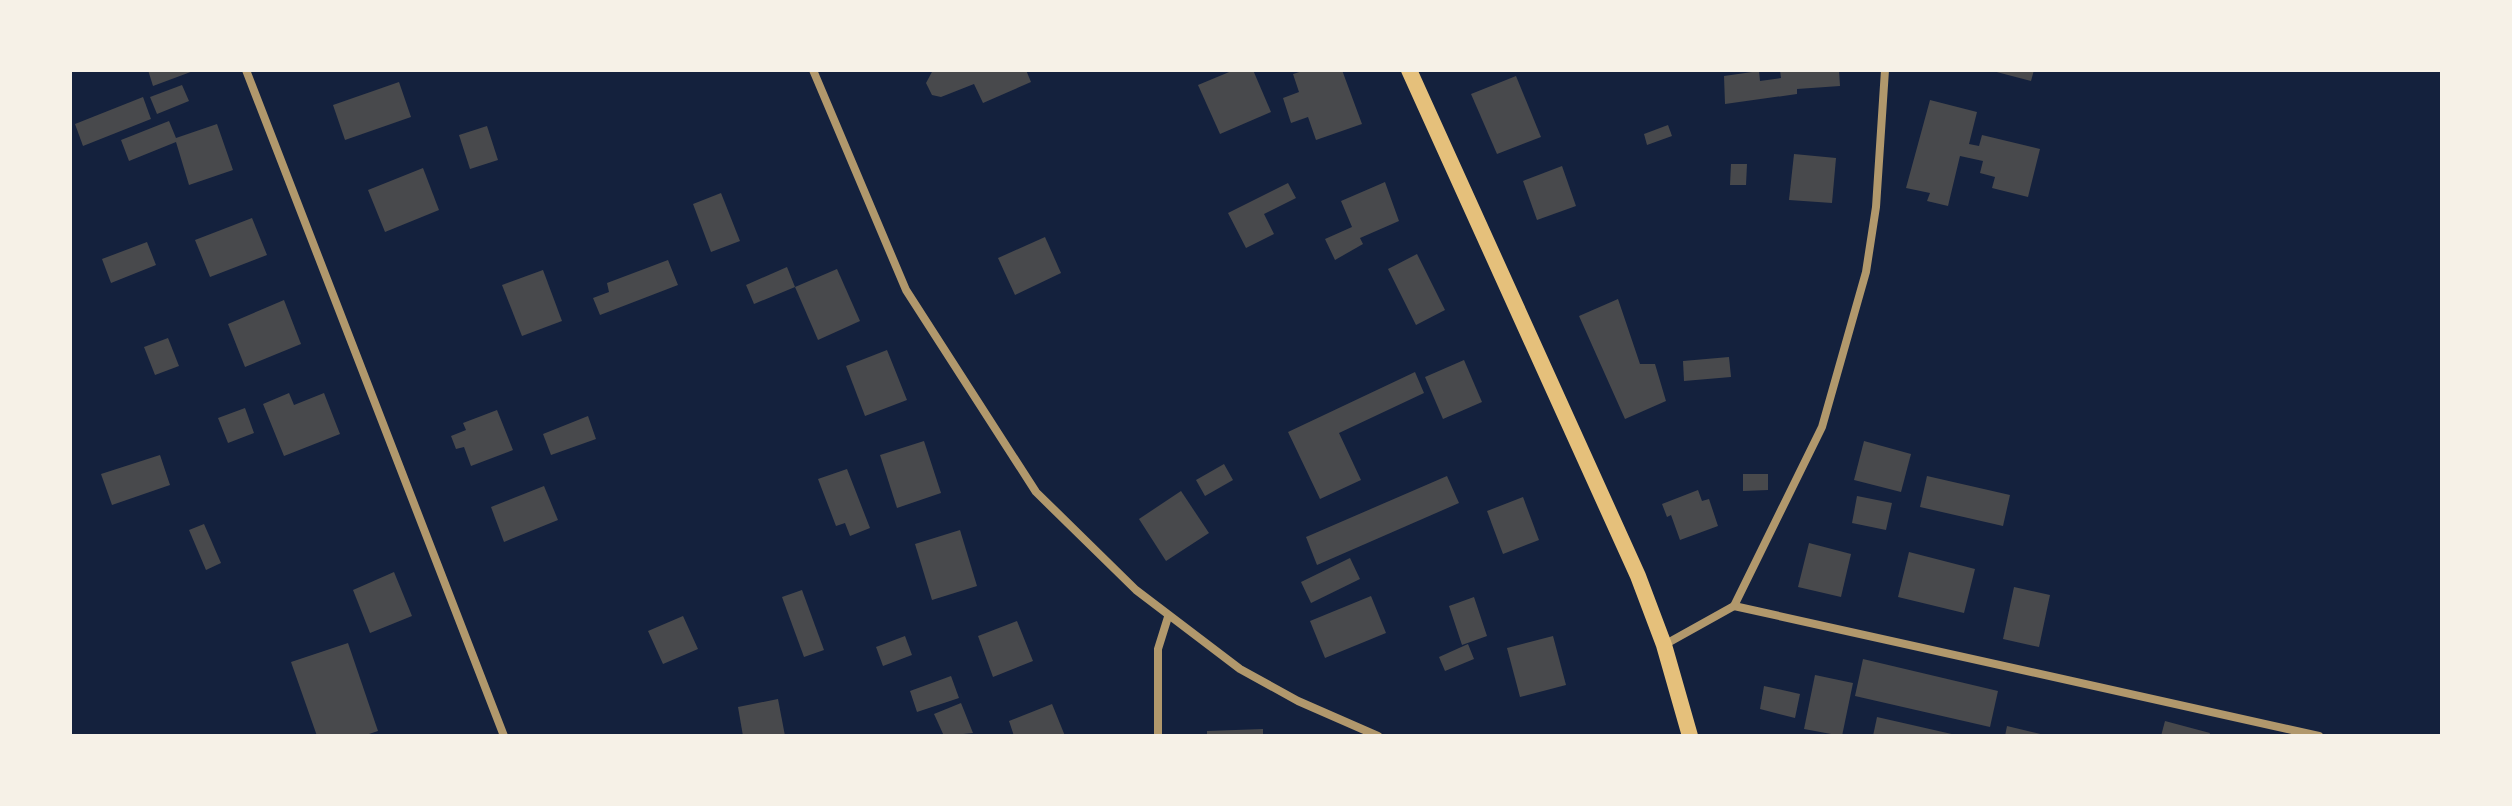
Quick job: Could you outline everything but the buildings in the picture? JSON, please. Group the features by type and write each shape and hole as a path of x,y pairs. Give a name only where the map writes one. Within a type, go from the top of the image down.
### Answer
{"main road":[{"path":"1409,70 1613,520 1664,645 1690,736"}],"street":[{"path":"246,70 504,736"},
{"path":"813,70 906,290 1036,492 1168,617 1240,669 1298,701 1378,736"},
{"path":"1664,645 1734,606 1805,465 1833,395 1866,272 1876,207 1885,70"},
{"path":"1734,606 2319,736"},
{"path":"1158,736 1158,649 1168,617"}]}
